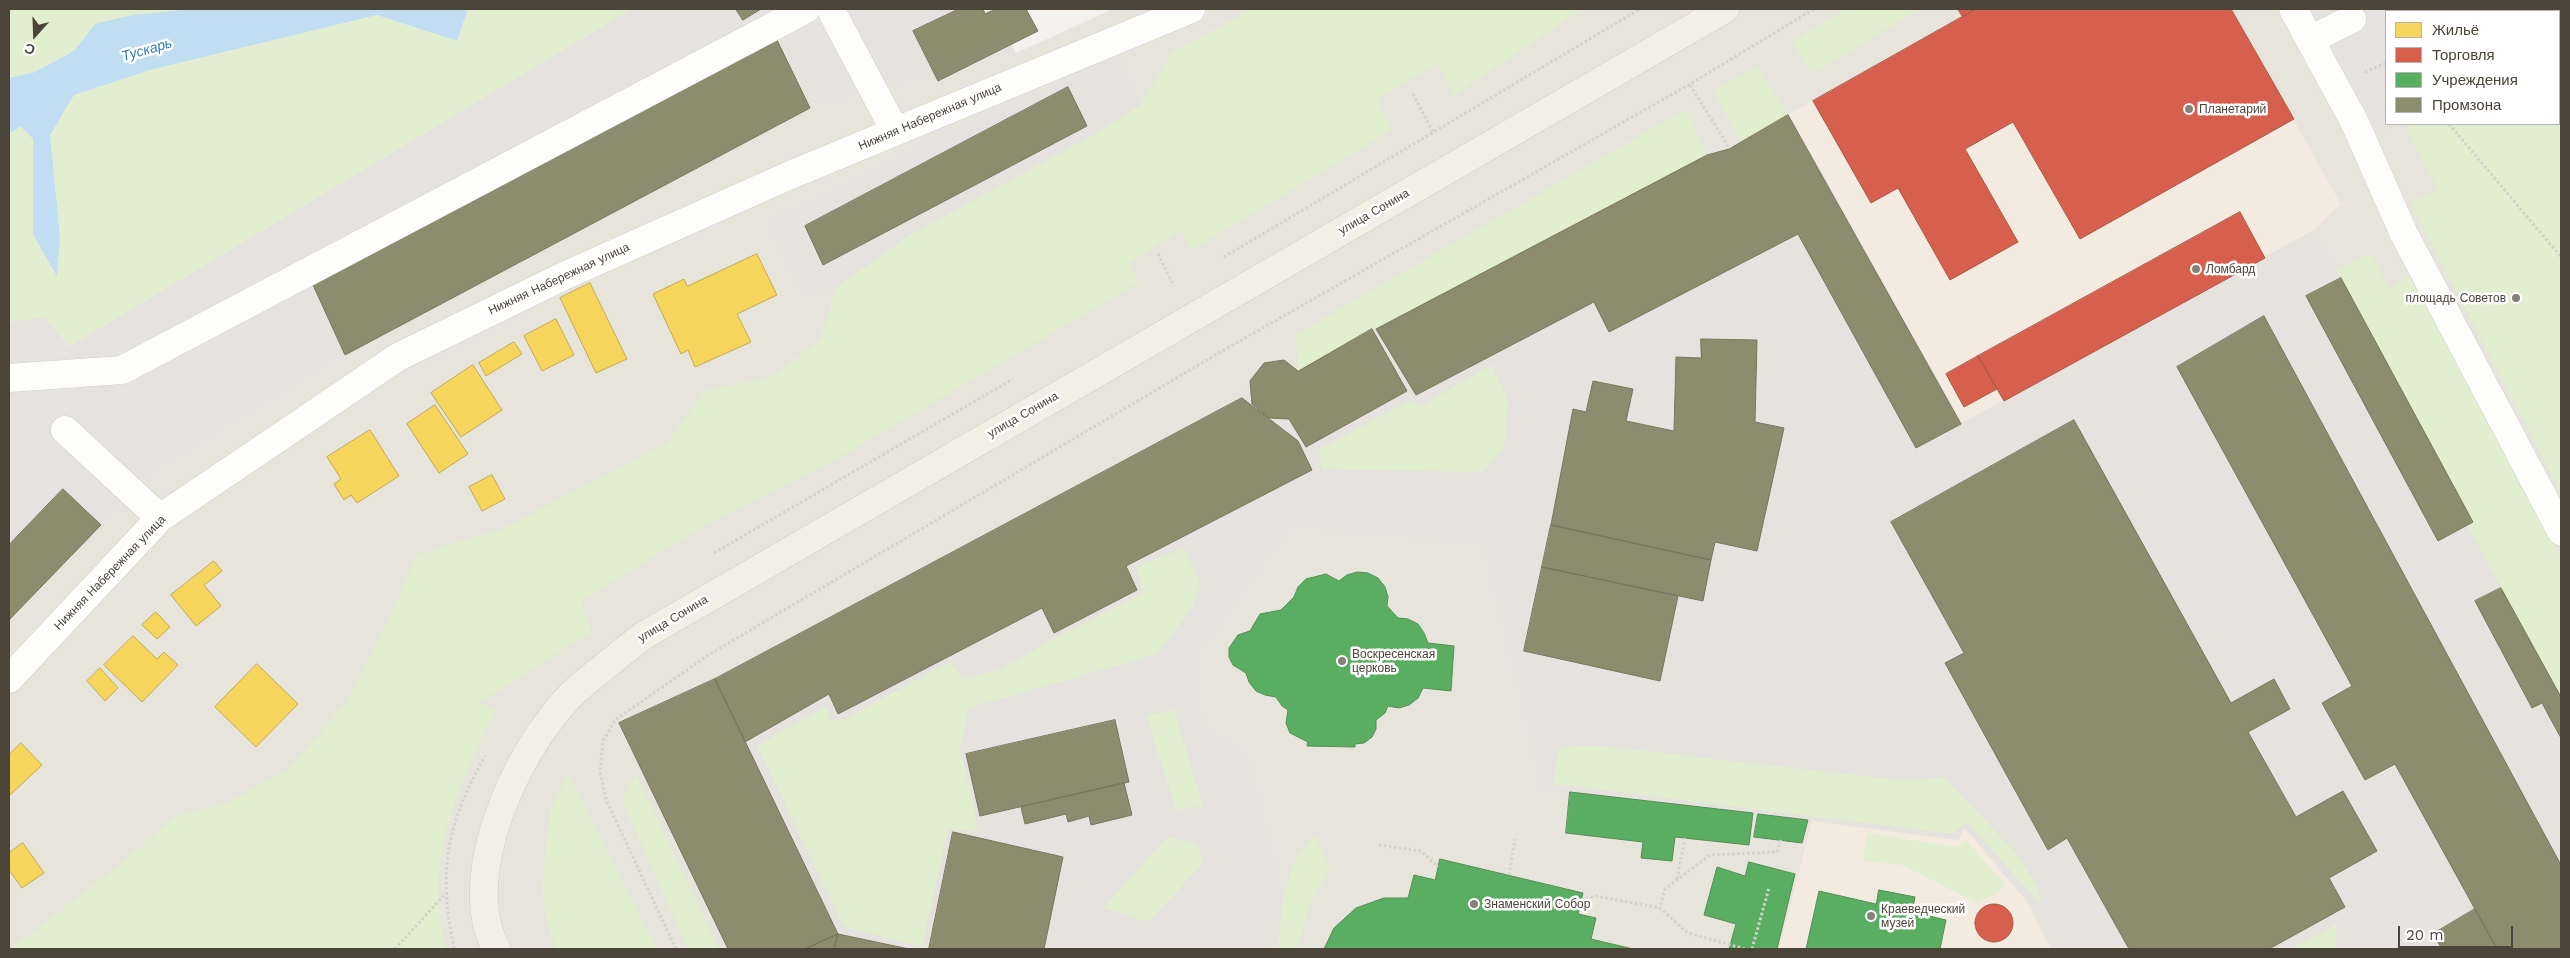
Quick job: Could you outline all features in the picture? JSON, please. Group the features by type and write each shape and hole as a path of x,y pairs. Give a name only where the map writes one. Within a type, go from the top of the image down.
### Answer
{"main road":[{"name":"улица Сонина","path":"496,949 487,924 485,880 490,842 515,776 544,727 575,692 643,636 1725,9"}],"street":[{"path":"9,378 122,370 806,9"},
{"name":"Нижняя Набережная улица","path":"9,679 160,518 398,357 566,275 895,131 1191,9"},
{"path":"2293,9 2354,121 2404,234 2561,531"},
{"path":"831,10 895,131"},
{"path":"2310,40 2352,19"},
{"path":"64,430 160,518"}],"path":[{"path":"676,949 607,802 600,772 602,741 615,720 710,654 1217,354 1690,84 1814,9"},
{"path":"1690,84 1728,146"},
{"path":"1412,94 1434,134"},
{"path":"2450,125 2561,257"},
{"path":"1158,254 1174,286"},
{"path":"1677,880 1685,838"},
{"path":"1509,875 1515,839"},
{"path":"1660,908 1665,889 1710,855 1777,852 1780,840"},
{"path":"1379,845 1421,851 1438,867"},
{"path":"1752,949 1769,888"},
{"path":"395,949 446,892"},
{"path":"1581,900 1596,896 1660,908 1688,933 1745,949"}],"shaded area":[{"path":"631,9 990,9 1016,53 810,108 345,355 150,474 9,620 9,322 43,317 70,346"},
{"path":"1113,9 2561,9 2561,949 9,949 9,620 150,474 345,355 810,108 1016,53"},
{"path":"1976,9 2231,9 2341,204 2314,230 1962,423 1789,114"},
{"path":"2303,9 2409,9 2385,10 2385,125 2400,125 2370,138"},
{"path":"1118,52 1139,106 1093,135 908,236 837,287 805,295 768,222"},
{"path":"1789,114 1962,423 2314,230 2473,522 2468,527 2561,697 2561,949 2051,949 2029,904 1964,827 1959,840 1758,814 1544,790 1484,543 1290,526 1192,659 1202,728 1245,753 1283,898 1278,949 728,949 619,723 715,679 1242,398 1250,381 1264,363 1284,360 1298,371 1372,329 1707,155 1730,149"},
{"path":"1812,821 1959,840 1964,826 2029,904 2051,949 1779,949"}],"green space":[{"path":"9,9 193,9 95,24 74,51 35,72 9,78"},
{"path":"468,9 631,9 70,346 43,317 9,322 9,134 21,126 33,139 33,234 60,236 50,135 74,95 150,70 377,15 457,41"},
{"path":"1252,9 1581,9 1454,96 1438,63 1377,100 1392,130 1192,250 1180,230 1128,264 1140,282 835,460 711,522 581,601 591,632 479,703 496,710 468,768 457,796 441,855 439,885 440,916 446,949 10,949 116,868 175,816 224,804 288,770 348,700 388,621 417,554 502,529 667,443 706,390 772,377 820,340 837,287 908,236 1093,135 1139,106 1174,51"},
{"path":"1845,9 1919,9 1812,75 1792,42"},
{"name":"площадь Советов","path":"2561,9 2561,492 2410,203 2438,189 2405,125 2560,125 2560,10 2410,10"},
{"path":"1756,66 1788,115 1741,142 1713,92"},
{"path":"1686,109 1707,155 1372,330 1298,371 1296,334"},
{"path":"2370,253 2390,289 2408,276 2421,296 2505,446 2561,559 2561,697 2468,527 2473,522 2336,270"},
{"path":"1491,365 1508,399 1504,448 1483,472 1322,469 1319,449 1411,400 1421,406"},
{"path":"1184,548 1201,584 1192,607 1158,654 969,708 960,749 975,812 977,832 948,829 922,947 844,927 757,746 827,706 830,721 844,719 950,662 963,679 1002,669 1053,639 1144,592 1136,567"},
{"path":"1174,710 1203,806 1176,810 1146,715"},
{"path":"1601,746 1899,780 1945,778 2016,853 2038,887 2041,905 1967,822 1953,834 1553,784 1559,747"},
{"path":"568,773 657,949 556,949 546,919 542,886 550,812"},
{"path":"636,774 719,949 688,949 622,801"},
{"path":"1867,833 1955,847 1967,841 2005,885 1996,894 1976,903 1903,865 1863,861"},
{"path":"1315,835 1330,869 1308,908 1297,949 1278,949 1283,898 1294,861"},
{"path":"1167,837 1198,845 1203,863 1149,922 1103,908"},
{"path":"2337,924 2335,949 2290,949"}],"water":[{"name":"Тускарь","path":"193,9 468,9 457,41 377,15 150,70 74,95 50,135 60,236 57,276 33,234 33,139 21,126 9,134 9,78 35,72 74,51 95,24 132,15"}],"building: Жильё":[{"path":"757,254 777,295 737,314 751,342 695,367 688,350 681,354 653,294 684,279 687,286"},
{"path":"590,283 627,359 596,373 560,298"},
{"path":"556,319 574,355 542,371 524,336"},
{"path":"514,342 522,354 486,376 479,363"},
{"path":"473,365 502,410 461,437 431,393"},
{"path":"435,405 468,454 439,473 407,424"},
{"path":"370,430 399,476 357,503 351,495 344,500 334,484 341,479 327,457"},
{"path":"492,475 505,499 482,511 469,487"},
{"path":"214,561 222,571 204,585 221,606 196,626 171,595"},
{"path":"156,612 170,627 157,639 142,625"},
{"path":"133,636 157,659 164,652 178,665 142,702 104,665"},
{"path":"257,664 298,704 256,747 215,707"},
{"path":"100,668 118,688 105,701 87,681"},
{"path":"21,743 42,765 9,796 9,755"},
{"path":"23,843 44,873 22,888 9,870 9,853"}],"building: Торговля":[{"path":"1958,9 1976,9 1963,17"},
{"path":"1976,9 2231,9 2294,119 2080,239 2013,122 1965,149 2018,242 1950,280 1898,188 1871,203 1813,101"},
{"path":"2240,212 2265,258 2004,401 1978,356"},
{"path":"1978,356 1997,389 1964,407 1946,374"},
{"path":"1994,904 2008,909 2013,923 2008,937 1994,942 1980,937 1975,923 1980,909"}],"building: Учреждения":[{"name":"Воскресенская церковь","path":"1358,572 1368,573 1378,578 1385,587 1388,597 1387,606 1398,618 1408,619 1418,624 1428,643 1454,646 1451,691 1423,688 1418,698 1409,705 1399,708 1388,706 1385,713 1376,720 1376,729 1372,737 1364,743 1355,744 1355,747 1307,746 1308,742 1290,733 1286,723 1288,710 1282,706 1276,697 1256,691 1249,682 1246,673 1233,665 1229,657 1229,648 1238,635 1250,631 1260,614 1281,610 1294,597 1298,587 1306,579 1326,574 1339,581 1347,575"},
{"path":"1570,792 1753,813 1749,845 1675,837 1672,861 1641,858 1643,842 1566,833"},
{"path":"1758,814 1808,820 1802,843 1754,837"},
{"name":"Знаменский Собор","path":"1440,859 1583,893 1578,914 1596,918 1591,939 1633,949 1324,949 1334,928 1356,908 1384,898 1408,898 1414,875 1435,880"},
{"path":"1749,862 1795,874 1777,949 1729,949 1736,924 1704,915 1717,867 1745,876"},
{"name":"Краеведческий музей","path":"1879,890 1915,897 1912,912 1946,920 1940,949 1806,949 1819,891 1876,904"}],"building: Промзона":[{"path":"736,9 761,9 743,20"},
{"path":"959,9 983,9 985,14 996,9 1026,9 1038,31 938,81 913,31"},
{"path":"775,36 810,108 345,355 313,285"},
{"path":"1068,87 1087,126 823,265 805,226"},
{"path":"1788,115 1961,424 1916,448 1798,234 1609,332 1594,302 1416,395 1376,329 1707,155 1729,149"},
{"path":"2341,278 2473,522 2438,541 2306,296"},
{"path":"2264,316 2561,865 2561,949 2497,949 2395,764 2365,780 2322,703 2352,686 2177,367"},
{"path":"1372,329 1407,391 1306,447 1289,419 1269,418 1252,404 1250,381 1264,363 1284,360 1298,371"},
{"path":"1701,339 1757,340 1755,422 1784,428 1757,551 1715,542 1711,560 1551,525 1573,409 1586,412 1593,381 1633,389 1626,421 1674,431 1676,357 1701,358"},
{"path":"1242,398 1298,441 1312,470 1126,566 1137,590 1054,633 1042,608 838,714 829,694 745,742 715,679"},
{"path":"2074,420 2231,703 2274,679 2290,709 2248,732 2296,817 2343,791 2377,851 2329,878 2345,907 2269,949 2129,949 2067,838 2048,850 1945,663 1964,653 1891,522"},
{"path":"63,489 101,525 9,620 9,545"},
{"path":"1551,525 1711,560 1703,601 1542,567"},
{"path":"1542,567 1678,596 1660,681 1524,651"},
{"path":"2501,588 2561,697 2561,738 2542,703 2532,708 2475,601"},
{"path":"715,679 838,934 805,949 728,949 619,723"},
{"path":"1115,720 1129,782 980,816 966,754"},
{"path":"1124,783 1132,815 1091,825 1089,816 1068,822 1066,814 1025,824 1021,807"},
{"path":"953,832 1063,857 1044,949 929,949"},
{"path":"2475,909 2497,949 2442,949 2433,934"},
{"path":"838,934 909,949 834,949"},
{"path":"838,934 834,949 805,949"}],"place":[{"name":"Планетарий","path":"2189,109"},
{"name":"Ломбард","path":"2196,269"},
{"name":"площадь Советов","path":"2516,298"},
{"name":"Воскресенская церковь","path":"1342,661"},
{"name":"Знаменский Собор","path":"1474,904"},
{"name":"Краеведческий музей","path":"1871,916"}]}
